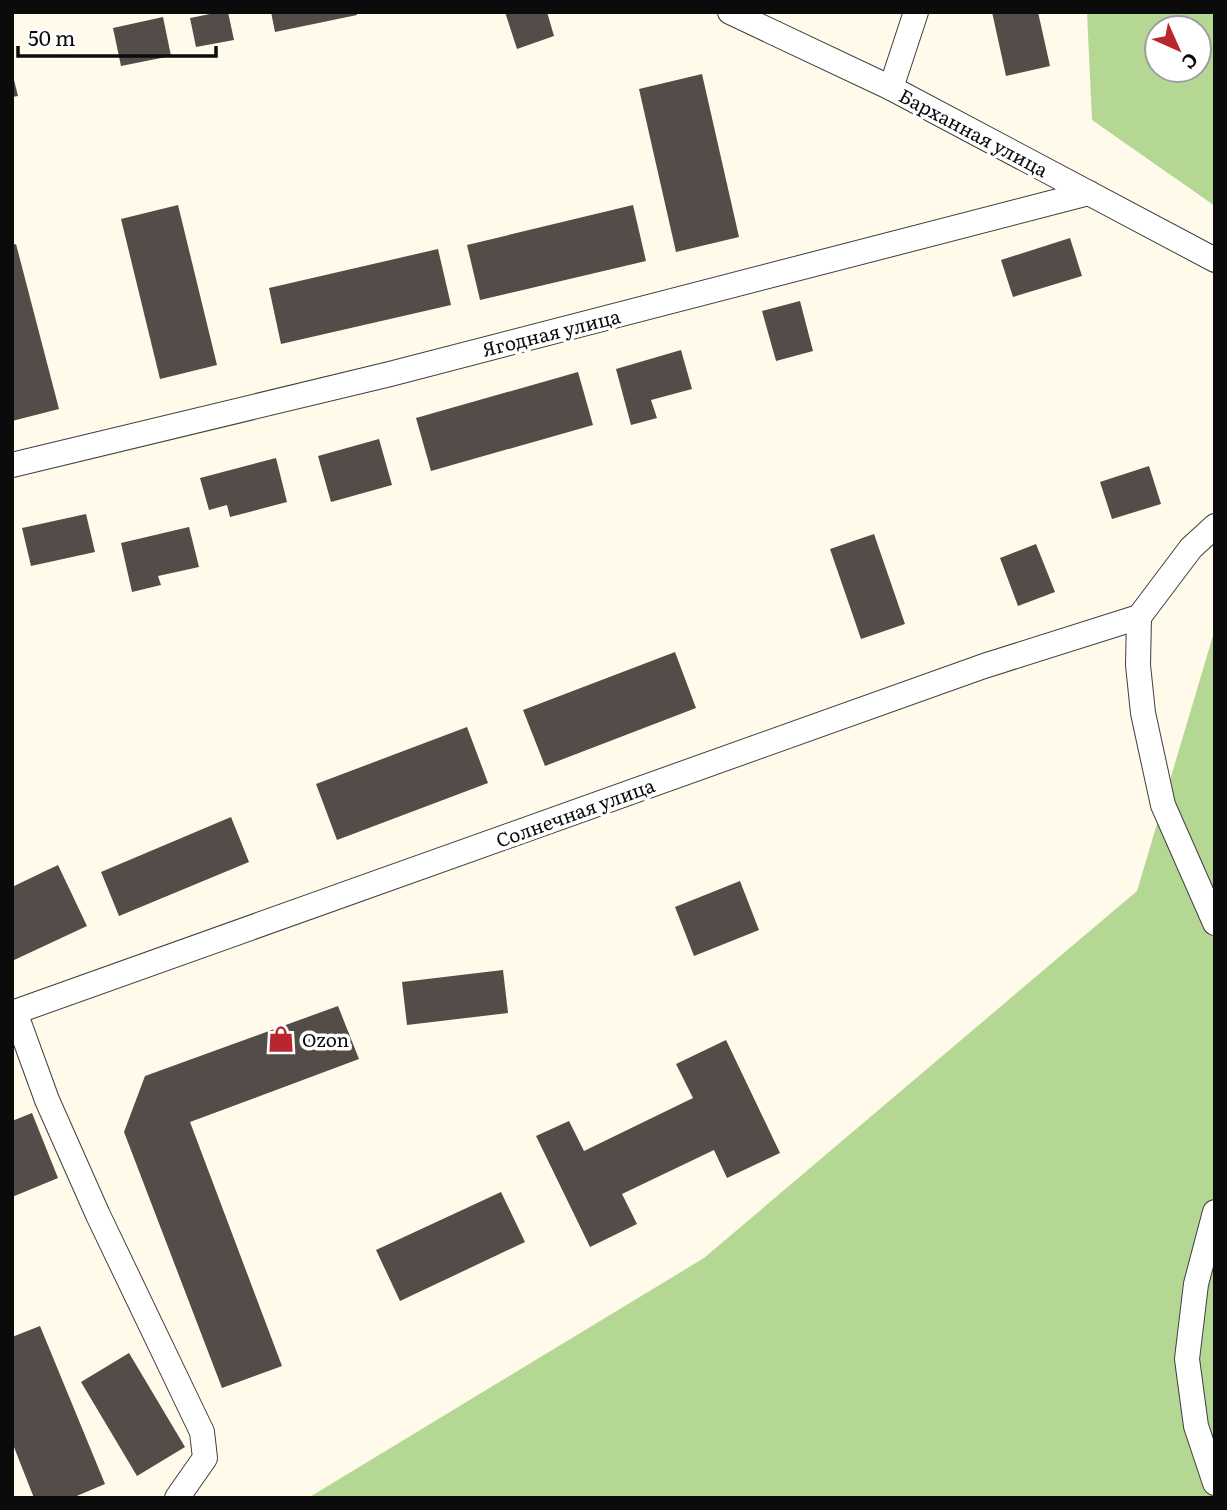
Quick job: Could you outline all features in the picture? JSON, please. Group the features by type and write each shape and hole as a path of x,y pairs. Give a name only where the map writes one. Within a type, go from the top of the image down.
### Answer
{"street":[{"name":"Барханная улица","path":"730,12 891,88 1215,260"},
{"path":"891,88 916,12"},
{"name":"Ягодная улица","path":"12,465 390,374 1089,193"},
{"path":"1215,526 1191,548 1139,617 1138,665 1143,713 1163,805 1215,923"},
{"name":"Солнечная улица","path":"13,1012 984,666 1139,617"},
{"path":"13,1012 47,1100 98,1215 202,1432 205,1458 177,1498"},
{"path":"1215,1212 1196,1283 1187,1359 1196,1426 1215,1483"}],"green space":[{"path":"1087,12 1215,12 1215,206 1092,120"},
{"path":"1215,629 1215,1498 308,1498 704,1258 1137,891"}],"building":[{"path":"228,12 234,40 196,47 190,18"},
{"path":"271,12 356,12 357,15 275,32"},
{"path":"505,12 547,12 554,36 517,49"},
{"path":"992,12 1038,12 1050,66 1006,76"},
{"path":"163,17 171,56 121,66 113,28"},
{"path":"702,74 739,237 676,252 639,89"},
{"path":"12,77 18,96 12,97"},
{"path":"178,205 217,365 160,379 121,219"},
{"path":"633,205 646,261 480,300 467,245"},
{"path":"1070,238 1082,276 1013,297 1001,260"},
{"path":"16,244 59,409 12,421 12,245"},
{"path":"438,249 451,305 281,344 269,288"},
{"path":"800,301 813,351 776,361 762,311"},
{"path":"681,350 692,389 651,400 657,418 631,425 616,369"},
{"path":"578,372 593,425 431,471 416,418"},
{"path":"379,439 392,485 331,502 318,456"},
{"path":"276,458 287,502 230,517 227,505 209,510 200,478"},
{"path":"1149,466 1161,504 1112,519 1100,482"},
{"path":"86,514 95,552 31,566 22,528"},
{"path":"189,527 199,567 158,576 161,585 132,592 121,543"},
{"path":"874,534 905,624 861,639 830,549"},
{"path":"1036,544 1055,592 1018,606 1000,558"},
{"path":"675,652 696,708 545,766 523,710"},
{"path":"467,727 488,783 337,840 316,784"},
{"path":"231,817 249,862 119,916 101,872"},
{"path":"58,865 87,926 12,961 12,887"},
{"path":"740,881 759,930 694,956 675,907"},
{"path":"503,970 508,1013 407,1025 402,982"},
{"path":"338,1006 359,1059 190,1122 282,1366 222,1388 124,1132 145,1076"},
{"path":"726,1040 780,1153 727,1178 714,1150 622,1194 637,1224 590,1247 536,1136 569,1121 584,1151 693,1098 676,1064"},
{"path":"32,1113 58,1178 12,1197 12,1121"},
{"path":"501,1192 525,1242 400,1301 376,1250"},
{"path":"40,1326 105,1484 72,1498 34,1498 12,1442 12,1337"},
{"path":"129,1353 185,1447 137,1476 81,1382"}],"place":[{"name":"Ozon","path":"281,1039"}]}
